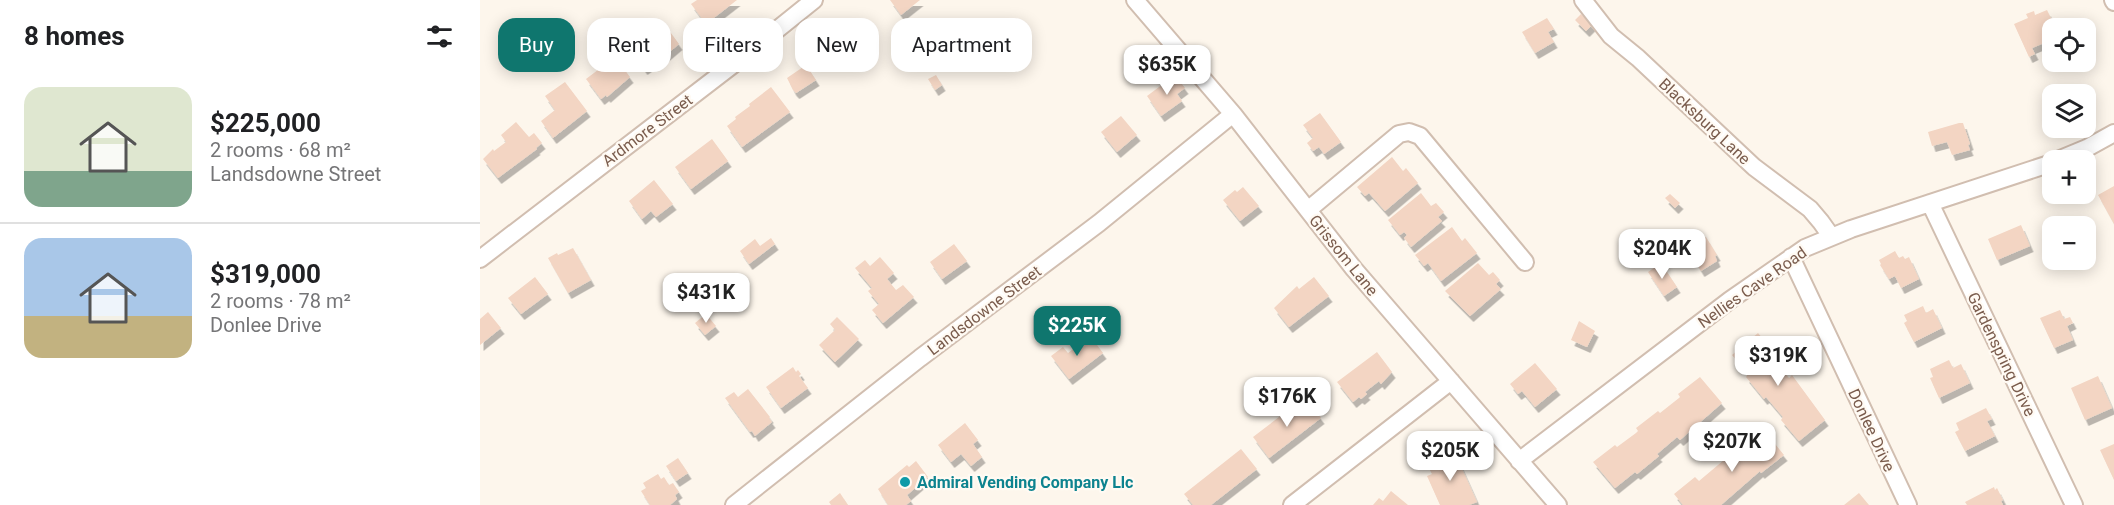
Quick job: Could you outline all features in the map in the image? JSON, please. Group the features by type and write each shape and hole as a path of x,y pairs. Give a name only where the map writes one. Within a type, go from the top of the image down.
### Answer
{"street":[{"name":"Ardmore Street","path":"480,259 814,0"},
{"name":"Grissom Lane","path":"1136,0 1233,114 1354,269 1558,505"},
{"name":"Blacksburg Lane","path":"1583,0 1611,36 1638,58 1754,167 1810,209 1831,236"},
{"name":"Landsdowne Street","path":"734,505 920,358 1099,223 1233,114"},
{"path":"1308,210 1399,135 1409,132 1420,136 1526,262"},
{"path":"2082,150 2114,133"},
{"name":"Nellies Cave Road","path":"1519,461 1730,300 1791,257 1831,236 2042,166"},
{"name":"Gardenspring Drive","path":"1930,203 2074,505"},
{"name":"Donlee Drive","path":"1791,257 1908,505"},
{"path":"1292,505 1451,381"}],"building":[{"path":"697,0 737,0 714,18 702,18 691,4"},
{"path":"890,0 920,0 901,15"},
{"path":"2047,10 2051,18 2042,18 2042,44 2032,48 2035,54 2029,57 2014,24 2028,18 2026,14 2034,11 2035,15"},
{"path":"1581,14 1592,25 1586,31 1575,20"},
{"path":"1547,18 1554,29 1548,32 1554,42 1535,53 1522,32"},
{"path":"671,33 679,44 671,51"},
{"path":"595,72 626,72 630,77 607,97 606,95 601,99 586,79"},
{"path":"796,72 811,72 816,80 796,93 787,78"},
{"path":"936,75 942,85 935,90 928,79"},
{"path":"1175,75 1185,88 1177,94 1182,101 1161,116 1147,96"},
{"path":"565,82 587,111 553,138 541,121 555,110 545,96"},
{"path":"771,87 790,112 742,147 727,126 750,106 749,104"},
{"path":"1320,113 1341,142 1324,154 1319,147 1313,151 1307,143 1313,138 1303,125"},
{"path":"1121,116 1137,135 1117,152 1101,132"},
{"path":"516,122 529,137 534,133 542,143 498,178 483,159 493,149 494,151 506,142 501,135"},
{"path":"1963,123 1970,150 1952,155 1947,142 1932,146 1928,132"},
{"path":"712,139 728,161 691,189 675,167"},
{"path":"1392,157 1403,171 1406,168 1418,183 1385,211 1369,193 1365,196 1357,187"},
{"path":"654,180 673,204 656,217 651,211 642,219 629,201"},
{"path":"2114,186 2114,224 2098,195"},
{"path":"1243,187 1259,206 1240,221 1223,200 1235,190 1237,192"},
{"path":"1421,193 1431,206 1436,203 1444,212 1438,217 1442,221 1411,247 1404,238 1407,235 1404,232 1400,235 1388,220"},
{"path":"1670,194 1680,203 1675,208 1665,198"},
{"path":"2021,225 2030,246 1997,260 1988,239"},
{"path":"1452,227 1462,241 1465,238 1477,253 1441,281 1428,263 1424,266 1415,255"},
{"path":"1706,237 1717,255 1715,256 1717,261 1701,271 1687,248"},
{"path":"771,238 775,244 749,264 740,251 755,239 760,246"},
{"path":"954,244 967,261 942,279 930,262"},
{"path":"573,248 591,280 568,293 548,258"},
{"path":"1895,251 1899,258 1909,257 1919,279 1901,288 1895,276 1889,279 1879,260"},
{"path":"880,257 894,273 887,279 896,290 903,285 914,297 883,323 872,310 879,304 868,291 872,288 855,268 865,260 870,266"},
{"path":"1478,263 1489,275 1493,272 1500,280 1496,284 1501,289 1470,316 1445,291"},
{"path":"1661,263 1677,287 1664,296 1648,272"},
{"path":"535,277 548,294 521,314 508,298"},
{"path":"1314,277 1329,296 1289,327 1274,308 1297,286 1299,289"},
{"path":"1923,306 1926,313 1933,309 1942,328 1914,342 1904,323 1907,321 1904,315"},
{"path":"2060,310 2064,319 2070,317 2073,323 2067,326 2073,340 2054,348 2040,318"},
{"path":"488,312 501,328 480,345 480,319"},
{"path":"706,314 716,326 705,335 695,323"},
{"path":"837,317 859,339 835,362 819,345 835,330 830,324"},
{"path":"1579,321 1595,331 1587,347 1571,340"},
{"path":"1088,333 1103,353 1069,379 1051,356 1063,347 1068,353 1082,342 1080,340"},
{"path":"1758,333 1776,354 1772,357 1789,378 1792,375 1825,420 1799,441 1781,420 1783,417 1746,377 1748,374 1732,355"},
{"path":"1377,352 1392,372 1381,384 1379,381 1365,392 1367,394 1361,399 1359,397 1353,402 1337,382"},
{"path":"1949,360 1953,368 1961,364 1970,383 1939,398 1930,378 1933,377 1930,369"},
{"path":"1535,363 1557,389 1535,407 1522,391 1518,394 1510,384"},
{"path":"793,367 801,374 799,376 808,388 781,408 766,387"},
{"path":"2098,376 2112,408 2085,420 2071,388"},
{"path":"1700,377 1722,403 1680,440 1677,437 1657,454 1659,456 1615,488 1593,462 1636,433 1638,431 1636,428 1679,398 1678,394"},
{"path":"748,389 772,422 755,436 725,398 734,392 738,397"},
{"path":"1305,397 1321,418 1269,458 1253,437"},
{"path":"1986,408 1992,419 1987,421 1995,436 1965,451 1955,432 1959,430 1956,423"},
{"path":"965,423 978,440 973,444 982,457 971,466 961,454 951,462 938,445"},
{"path":"1762,428 1784,455 1761,473 1760,471 1721,505 1683,505 1674,494 1695,477 1699,481"},
{"path":"2114,444 2114,480 2100,450"},
{"path":"1241,449 1257,469 1211,505 1193,505 1184,494"},
{"path":"1449,451 1454,464 1459,462 1477,502 1469,505 1440,505 1427,476 1432,474 1426,462"},
{"path":"678,458 688,473 676,481 666,466"},
{"name":"Admiral Vending Company Llc","path":"916,461 928,477 907,495 911,501 906,505 888,505 878,489 907,465 909,467"},
{"path":"658,474 661,479 664,477 669,485 673,483 679,492 675,495 677,499 670,505 650,505 641,491 646,488 643,483"},
{"path":"1994,487 1995,490 1997,488 2003,500 2001,501 2003,505 1967,505 1965,502"},
{"path":"1391,491 1408,505 1373,505 1379,498 1383,501"},
{"path":"840,493 848,505 831,505 829,502"},
{"path":"1859,493 1869,505 1844,505"}],"place":[{"name":"Admiral Vending Company Llc","path":"905,482"}]}
